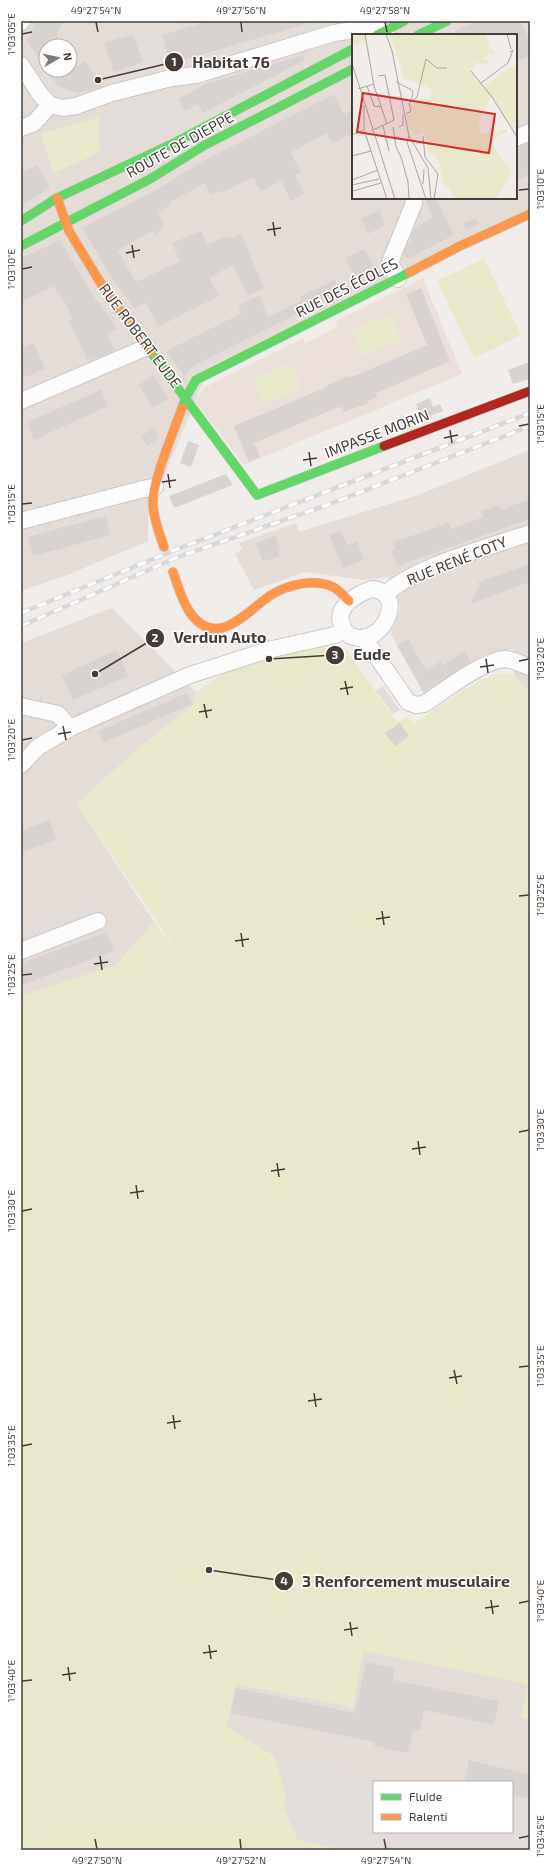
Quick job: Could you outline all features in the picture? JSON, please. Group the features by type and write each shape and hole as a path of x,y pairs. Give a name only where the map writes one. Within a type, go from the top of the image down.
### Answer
{"street":[{"path":"21,65 40,94 50,105 64,108 76,106 112,93 171,78 196,75 334,33 366,28 383,34 404,21"},
{"path":"420,34 447,21"},
{"name":"ROUTE DE DIEPPE","path":"21,221 57,198 178,141 352,50"},
{"name":"ROUTE DE DIEPPE","path":"21,246 150,179 205,146 352,70"},
{"path":"21,128 34,124 50,105"},
{"path":"517,138 530,132"},
{"name":"RUE ROBERT EUDE","path":"57,198 69,231 103,286 147,347 186,397 154,487 153,504 157,527 164,547"},
{"path":"398,279 390,262 414,202 413,199"},
{"name":"RUE DES ÉCOLES","path":"186,397 196,380 206,374 398,279 460,246 530,214"},
{"path":"21,401 147,347"},
{"name":"IMPASSE MORIN","path":"186,397 257,495 530,391"},
{"path":"21,521 154,487"},
{"name":"RUE RENÉ COTY","path":"386,594 410,577 445,562 530,533"},
{"path":"173,572 182,597 191,613 205,626 229,627 239,622 270,596 294,586 311,584 332,587 349,601"},
{"path":"372,589 386,594 391,606 384,626 375,634 364,638 354,638 346,634 340,623 342,609 349,601 372,589"},
{"path":"21,765 38,747 70,728 162,687 221,663 268,650 335,635 344,630"},
{"path":"364,638 408,702 416,705 424,704 471,673 493,662 506,659 527,669"},
{"path":"21,706 58,714 70,728"},
{"path":"21,951 98,922"}],"shaded area":[{"path":"21,21 530,21 530,210 209,367 148,516 148,541 65,576 21,591"},
{"path":"311,26 313,33 198,69 196,62"},
{"path":"160,30 171,64 139,75 135,64 143,62 135,38"},
{"path":"25,49 38,69 38,78 21,52"},
{"path":"38,78 44,78 48,84 44,87"},
{"path":"172,95 187,126 100,157 99,117"},
{"path":"423,278 462,374 244,465 195,401 202,391 211,384 303,338 305,344 338,326 336,321"},
{"path":"530,450 530,694 514,676 513,649 483,655 424,695 391,634 401,607 388,577 364,580 305,572 254,590 235,554 242,549 239,543 296,523 299,532 418,495"},
{"path":"112,608 196,692 193,705 133,753 77,804 154,922 116,965 21,996 21,643"},
{"path":"132,675 137,687 78,714 73,702"},
{"path":"383,686 400,710 393,714 376,691"},
{"path":"92,903 97,917 21,945 21,929"},
{"path":"363,1650 528,1684 522,1717 530,1719 530,1850 302,1830 226,1726 236,1684 353,1707"},
{"path":"287,1759 384,1781 373,1781 373,1833 513,1833 513,1810 530,1814 530,1850 346,1850 298,1840 284,1808"}],"green space":[{"path":"99,117 100,152 54,173 41,134"},
{"path":"484,258 521,335 474,358 437,281"},
{"path":"391,314 401,340 362,356 352,330"},
{"path":"291,363 301,388 263,404 253,379"},
{"path":"315,647 346,649 397,722 407,716 413,724 460,692 488,677 499,673 511,674 530,694 530,1719 522,1717 528,1684 363,1651 353,1707 236,1684 226,1726 274,1756 289,1804 361,1850 21,1850 21,996 116,965 154,922 179,954 77,804 133,753 193,705 196,692 230,668 284,653"}],"building":[{"path":"35,21 63,21 56,35 58,38 38,38 38,57 27,41"},
{"path":"208,21 306,21 306,24 170,64 162,35"},
{"path":"475,21 520,21 530,40 530,56 517,62 517,34 450,34"},
{"path":"133,34 143,62 114,72 104,43"},
{"path":"303,55 305,60 203,113 198,104 185,111 179,99 205,84"},
{"path":"85,61 102,86 80,93 72,92 57,85 52,78 78,78 78,66"},
{"path":"334,94 344,114 352,110 352,133 332,143 327,133 291,152 301,173 295,175 304,194 290,201 282,181 260,191 254,177 221,193 220,191 210,195 205,183 169,203 170,206 158,211 164,226 156,236 153,231 117,250 136,282 180,261 172,243 201,231 207,245 227,236 228,239 241,234 264,288 248,296 233,265 209,278 219,296 158,327 146,302 135,309 113,280 82,228 156,190 203,161"},
{"path":"528,143 530,148 530,174 517,180 517,147"},
{"path":"37,165 50,188 21,206 21,173"},
{"path":"425,199 436,199 454,235 407,259 404,252 408,244 412,241 410,237 415,227 433,218"},
{"path":"379,210 386,225 368,234 361,219"},
{"path":"476,218 479,224 466,230 463,223"},
{"path":"60,240 92,294 118,329 107,334 115,350 93,360 92,358 87,360 69,321 73,319 60,293 58,294 54,286 21,302 21,258"},
{"path":"365,249 375,269 364,275 363,272 355,276 345,258"},
{"path":"335,280 341,292 201,362 190,369 184,376 166,351 242,313 238,305 259,296 268,317 301,301 301,296"},
{"path":"421,288 450,361 376,393 377,397 368,401 369,403 344,412 342,407 336,408 254,443 260,457 249,462 234,426 327,387 327,385 348,376 349,378 427,345 406,294"},
{"path":"34,343 45,369 21,379 21,348"},
{"path":"530,362 530,379 513,384 508,370"},
{"path":"153,375 169,398 153,408 139,385"},
{"path":"101,390 108,406 34,440 27,422"},
{"path":"430,398 433,407 440,404 443,411 422,419 416,404"},
{"path":"154,428 159,437 147,446 141,436"},
{"path":"376,432 377,436 333,453 331,449"},
{"path":"188,441 199,445 191,467 180,463"},
{"path":"226,474 233,485 174,508 169,496"},
{"path":"530,499 530,519 397,566 391,550 395,549 393,542 449,523 451,529 483,517 481,511 499,505 501,510"},
{"path":"106,516 111,535 33,556 28,537"},
{"path":"341,530 347,545 357,541 364,560 343,568 329,535"},
{"path":"275,536 280,550 278,551 279,556 263,562 256,543"},
{"path":"530,564 530,582 470,604 479,586 478,582"},
{"path":"408,639 426,670 441,661 443,666 464,651 471,662 424,691 397,646"},
{"path":"117,650 128,676 73,700 62,675"},
{"path":"187,693 192,704 103,743 98,731"},
{"path":"400,723 409,736 395,746 385,733"},
{"path":"50,820 56,840 21,853 21,831"},
{"path":"107,932 114,951 21,985 21,963"},
{"path":"366,1662 395,1668 393,1680 499,1701 494,1725 424,1710 420,1731 413,1730 408,1753 374,1746 375,1742 231,1713 236,1688 354,1713"},
{"path":"469,1760 530,1775 530,1799 513,1795 513,1781 464,1781"}],"railway":[{"path":"21,613 170,552 530,413"},
{"path":"21,626 178,557 330,504 530,426"}],"traffic: fast":[{"path":"379,34 404,21"},
{"path":"420,34 447,21"},
{"path":"21,221 57,198 178,141 352,50"},
{"path":"21,246 150,179 205,145 352,70"},
{"path":"182,408 186,397 196,380 410,272"},
{"path":"151,352 257,495 384,446"}],"traffic: slow":[{"path":"57,198 69,231 103,287 151,352"},
{"path":"410,272 460,246 530,214"},
{"path":"164,547 154,516 153,496 159,471 182,408"},
{"path":"173,572 183,599 191,614 201,624 212,628 222,628 232,624 277,591 301,584 326,584 339,591 349,601"}],"traffic: jam":[{"path":"384,446 530,391"}],"place":[{"name":"Habitat 76","path":"98,80"},
{"name":"Eude","path":"269,659"},
{"name":"Verdun Auto","path":"95,674"},
{"name":"3 Renforcement musculaire","path":"209,1570"}]}
